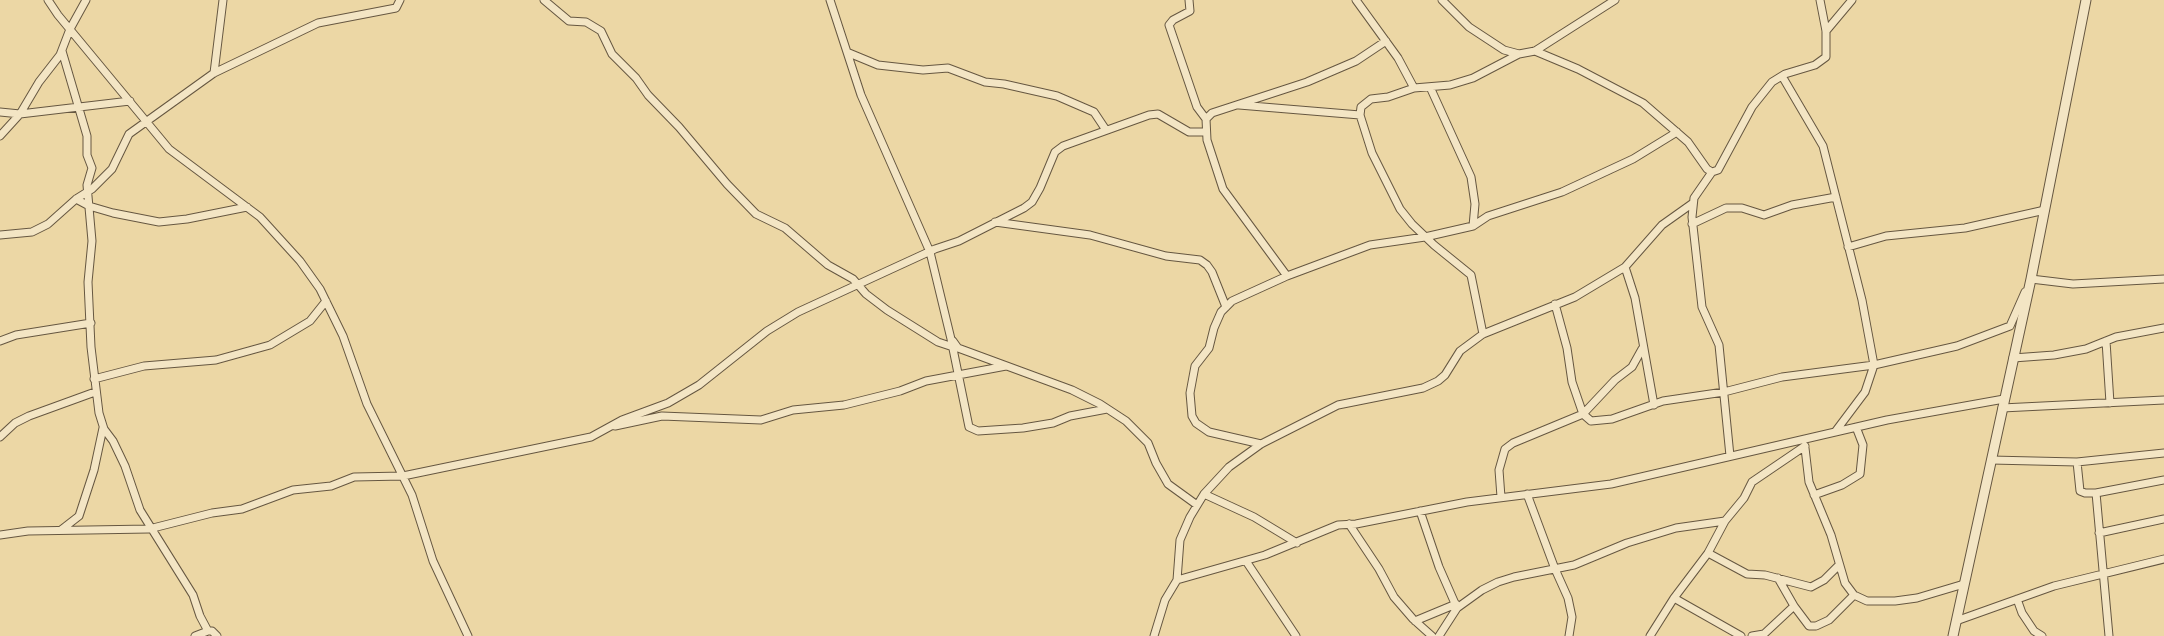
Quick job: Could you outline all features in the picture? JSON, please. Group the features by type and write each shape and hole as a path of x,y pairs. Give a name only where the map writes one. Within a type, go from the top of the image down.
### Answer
{"street":[{"path":"48,0 168,150 248,207 272,228 300,261 326,301 343,336 367,404 416,505 433,562 468,636"},
{"path":"0,136 20,114 39,82 62,51 70,29 86,0"},
{"path":"214,73 223,0"},
{"path":"0,235 32,232 48,224 76,199 88,192 112,169 124,140 214,73 309,27 396,8 400,0"},
{"path":"544,0 569,21 586,22 600,31 618,60 636,78 648,96 679,126 711,166 756,214 785,228 808,250 828,265 853,279 887,310 938,342 953,347"},
{"path":"830,0 849,53 861,96 930,252 953,347 969,427 978,431 1024,428 1053,424 1070,416 1107,408"},
{"path":"1190,0 1190,11 1172,21 1170,30 1197,107 1206,119 1206,132 1223,189 1287,276"},
{"path":"1356,0 1398,58 1414,88"},
{"path":"1442,0 1469,27 1504,50 1519,54"},
{"path":"1483,334 1470,275 1425,237 1400,209 1372,153 1360,115 1361,107 1371,99 1388,97 1414,88 1450,85 1473,78 1519,54 1535,51 1615,0"},
{"path":"1730,456 1719,345 1702,307 1692,224 1693,203 1694,198 1712,172 1718,170 1752,107 1772,82 1782,76 1815,65 1826,57 1826,31 1820,0"},
{"path":"1826,31 1852,0"},
{"path":"1953,636 2031,279 2086,0"},
{"path":"1206,119 1212,113 1235,104 1307,82 1356,62 1386,41"},
{"path":"62,51 79,107 92,168 88,192 92,241 88,282 95,392 103,428 113,441 125,466 140,510 193,595 200,616 208,630 217,636"},
{"path":"1535,51 1623,91 1643,103 1688,142 1707,169 1712,172"},
{"path":"849,53 878,66 923,70 948,68 985,82 1004,84 1057,96 1094,112 1106,130"},
{"path":"1782,76 1824,146 1862,300 1874,365 1865,392 1835,432"},
{"path":"1430,87 1471,177 1475,204 1473,226"},
{"path":"0,112 20,114 130,101"},
{"path":"1235,104 1360,115"},
{"path":"0,536 28,531 151,529 212,513 242,509 292,490 331,486 354,477 403,476 591,437 612,426 668,403 699,385 767,331 798,312 857,284 959,241 1032,202 1055,152 1063,146 1158,114 1189,132 1206,132"},
{"path":"1261,444 1208,432 1196,423 1192,416 1190,393 1194,366 1209,348 1214,328 1226,307 1232,301 1287,276 1370,245 1425,237 1473,226 1488,216 1538,202 1610,171 1677,132"},
{"path":"1692,224 1732,207 1764,215 1792,206 1836,197"},
{"path":"76,199 89,206 138,220 160,222 188,219 248,207"},
{"path":"1154,636 1165,600 1177,580 1180,540 1204,494 1229,467 1261,444 1338,405 1423,388 1438,381 1445,375 1460,350 1483,334 1575,296 1624,267 1662,225 1693,203"},
{"path":"1848,247 1886,236 1965,228 2045,210"},
{"path":"995,222 1090,235 1166,256 1200,260 1207,264 1212,272 1226,307"},
{"path":"1624,267 1635,298 1642,349 1654,404"},
{"path":"2031,279 2073,284 2164,278"},
{"path":"1555,304 1567,348 1572,382 1583,414 1591,421 1612,419 1654,404 1724,392 1782,376 1874,365 1948,348 2010,326 2031,279"},
{"path":"94,378 144,366 216,360 270,345 310,321 326,301"},
{"path":"0,341 16,335 91,323"},
{"path":"2013,358 2054,355 2086,349 2116,337 2164,328"},
{"path":"951,339 958,348 1072,390 1107,408 1126,422 1148,443 1156,463 1168,484 1197,505"},
{"path":"2106,341 2110,403"},
{"path":"1501,497 1499,470 1505,450 1512,443 1583,414 1616,380 1632,367 1642,349"},
{"path":"612,426 662,416 761,420 793,410 844,405 958,373 1006,366"},
{"path":"0,437 14,423 28,416 95,392"},
{"path":"1177,580 1246,561 1338,525 1501,497 1610,484 1937,410 2003,404 2110,403 2164,400"},
{"path":"1814,495 1842,485 1860,474 1863,445 1856,427"},
{"path":"60,530 79,516 90,484 103,428"},
{"path":"1808,438 1804,448 1809,482 1831,535 1845,583 1854,595 1867,601 1902,600 1917,598 1964,584"},
{"path":"1650,636 1674,598 1708,553 1726,521 1744,498 1752,482 1804,448"},
{"path":"1991,460 2077,462 2164,453"},
{"path":"2077,462 2077,485 2080,491 2085,493 2096,493 2164,480"},
{"path":"2096,493 2109,636"},
{"path":"1204,494 1254,517 1297,542"},
{"path":"1527,494 1570,608 1572,617 1569,636"},
{"path":"1420,511 1456,606"},
{"path":"2099,533 2164,519"},
{"path":"1415,621 1456,606 1482,590 1514,576 1574,565 1627,543 1676,528 1726,521"},
{"path":"1349,524 1379,569 1394,597 1415,621 1432,636"},
{"path":"1708,553 1747,574 1778,578 1812,587 1824,580 1839,565"},
{"path":"1956,621 2054,586 2164,559"},
{"path":"1246,561 1296,636"},
{"path":"1778,578 1794,606 1809,626 1816,626 1829,620 1854,595"},
{"path":"1674,598 1741,636"},
{"path":"2017,598 2026,619 2034,631 2042,636"},
{"path":"1439,636 1456,606"},
{"path":"1752,636 1764,634 1794,606"},
{"path":"195,636 208,630"}]}
